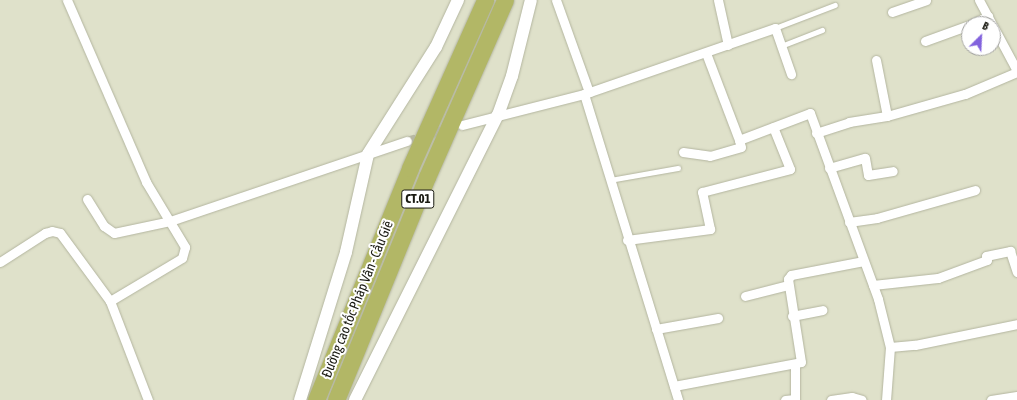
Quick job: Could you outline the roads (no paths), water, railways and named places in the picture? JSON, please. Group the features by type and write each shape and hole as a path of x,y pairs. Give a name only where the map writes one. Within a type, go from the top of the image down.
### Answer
{"highway":[{"name":"Đường cao tốc Pháp Vân - Cầu Giẽ","path":"316,400 410,168 485,0"},
{"name":"Đường cao tốc Pháp Vân - Cầu Giẽ","path":"336,400 424,184 505,0"}],"street":[{"path":"67,0 146,182 185,247 184,254 110,301"},
{"path":"300,400 346,252 368,154 436,47 458,0"},
{"path":"355,400 498,116 512,76 531,0"},
{"path":"556,0 587,93 610,180 678,400"},
{"path":"718,0 728,45"},
{"path":"892,12 926,0"},
{"path":"979,0 988,16"},
{"path":"925,41 961,27"},
{"path":"462,125 587,93 775,28 791,74"},
{"path":"816,133 849,122 887,116 965,94 1017,72 1001,41"},
{"path":"683,152 710,156 742,147 706,53"},
{"path":"876,60 887,116"},
{"path":"739,140 810,113 816,133 873,285 890,347 886,400"},
{"path":"628,240 710,229 702,192 790,169 773,127"},
{"path":"87,199 104,226 114,233 170,221 407,141"},
{"path":"829,168 865,158 868,176 893,170"},
{"path":"850,222 877,218 975,190"},
{"path":"0,262 45,233 56,231 68,242 110,301 148,400"},
{"path":"873,285 938,278 987,260 986,256 1010,251 1017,272"},
{"path":"674,386 795,365 800,362 792,316 788,279 791,275 864,261"},
{"path":"745,296 788,285"},
{"path":"792,316 822,310"},
{"path":"656,329 718,318"},
{"path":"890,347 915,345 1017,324"},
{"path":"785,400 795,399 795,365"},
{"path":"991,400 1017,396"},
{"path":"831,400 852,397 862,400"}],"lane":[{"path":"775,28 835,5"},
{"path":"781,46 822,30"},
{"path":"610,180 678,168"}],"tunnel":[{"path":"407,141 449,128"}]}
